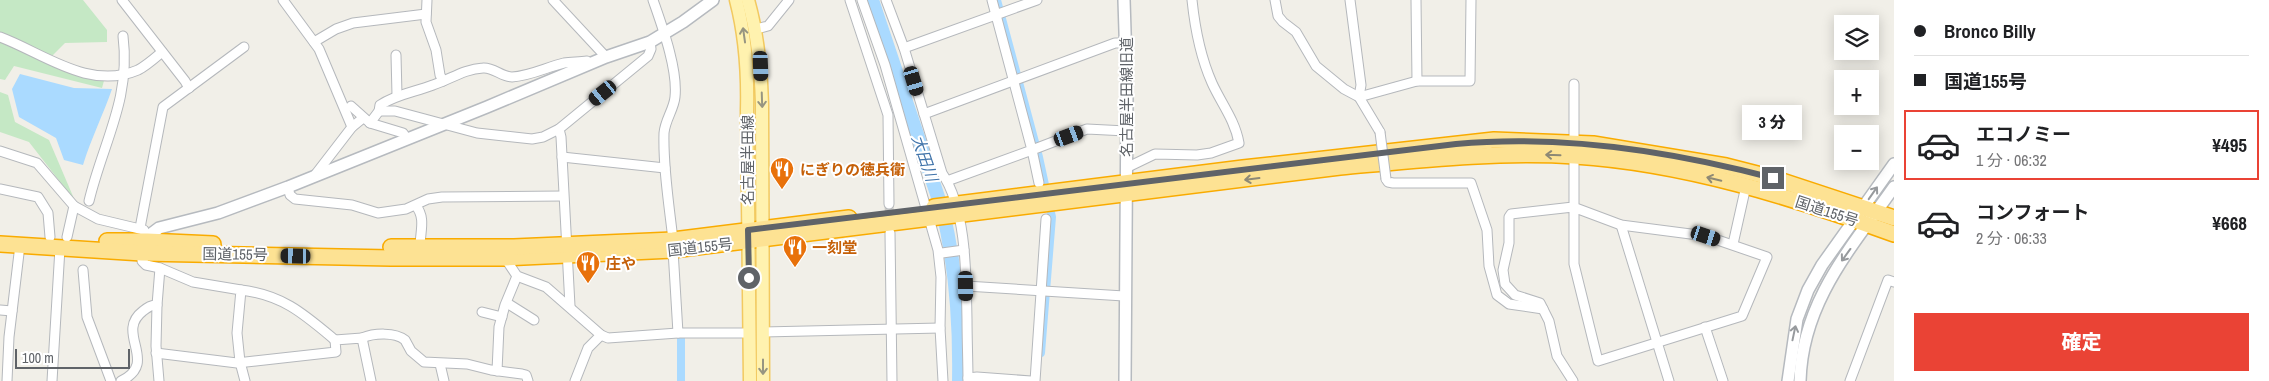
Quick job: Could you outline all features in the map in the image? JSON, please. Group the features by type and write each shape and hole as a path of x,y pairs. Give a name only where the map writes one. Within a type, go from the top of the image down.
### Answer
{"highway":[{"name":"国道155号","path":"145,239 258,247 420,247 566,250 673,245 955,208 1126,189 1426,159 1575,150 1593,144 1726,166 1773,178 1894,218"},
{"name":"国道155号","path":"1575,150 1746,186 1894,234"},
{"name":"国道155号","path":"0,234 59,240 145,239 505,258 566,250"},
{"name":"国道155号","path":"0,244 20,245 59,240"}],"main road":[{"name":"名古屋半田線","path":"736,0 744,29 748,72 755,235 763,332 763,381"},
{"name":"名古屋半田線","path":"748,0 756,29 761,66 762,104 749,332 750,381"}],"street":[{"path":"122,0 186,81 189,88"},
{"path":"283,0 314,42 352,127"},
{"path":"427,0 428,30 436,50 442,80"},
{"path":"553,0 606,57"},
{"path":"653,0 664,34 676,87 674,105 664,132 665,168 673,245 678,333"},
{"path":"145,239 159,228 218,213 288,187 606,57 650,42 713,0"},
{"path":"756,29 768,26 789,0"},
{"path":"850,0 888,115 889,204"},
{"path":"862,0 885,66 919,177 938,250 941,277 940,328 943,381"},
{"path":"886,0 904,48 942,173 947,181 955,208 963,250 966,286 968,380 977,377 1031,381"},
{"path":"992,0 1039,183"},
{"path":"904,48 1037,0"},
{"name":"名古屋半田線旧道","path":"1124,0 1126,43 1124,381"},
{"path":"1126,168 1155,154 1197,155 1211,153 1239,143 1236,128 1212,83 1196,39 1192,0"},
{"path":"1274,0 1278,16 1296,32 1316,66 1344,90 1359,97 1380,132 1386,179 1388,182 1471,183 1487,230 1489,266 1497,295 1509,304 1543,309"},
{"path":"1350,0 1361,85 1359,97"},
{"path":"1416,0 1416,81"},
{"path":"1359,97 1416,81 1470,81 1471,0"},
{"path":"314,42 336,29 353,23 426,14"},
{"path":"89,201 101,158 118,111 125,73 123,36"},
{"path":"0,37 71,70 100,75 139,70 162,52"},
{"path":"315,175 352,127 366,121 379,111 395,111 476,133 532,139 543,136 559,129 648,56 651,49 650,42"},
{"path":"924,114 1115,43 1126,43"},
{"path":"156,353 240,362 336,352 335,340 313,320 293,306 271,296 193,282 144,263 145,239 163,107 244,47"},
{"path":"396,56 397,95"},
{"path":"379,111 380,105 397,95 411,93 472,69 486,68 510,77 566,63 587,61 590,64"},
{"path":"1573,381 1557,356 1549,321 1538,300 1515,295 1505,284 1503,270 1509,243 1509,217 1515,213 1573,207 1621,225 1706,236 1766,257 1742,316 1598,361 1574,264 1573,207 1575,150 1574,84"},
{"path":"351,106 366,121 403,133 406,139"},
{"path":"559,129 570,306"},
{"path":"947,181 1087,129 1126,132"},
{"path":"0,151 37,163 74,206 98,219 145,239"},
{"path":"562,157 665,168"},
{"path":"1870,210 1894,164"},
{"path":"1733,244 1746,186"},
{"path":"288,187 290,195 295,199 352,205 378,213 387,220"},
{"path":"1788,381 1797,319 1808,290 1822,265 1870,210 1894,187"},
{"path":"0,189 38,197 48,212 59,240"},
{"path":"378,213 416,206 428,199 442,197 563,196"},
{"path":"52,381 59,240 74,206"},
{"path":"416,206 420,211 422,220 420,247"},
{"path":"1035,381 1046,219"},
{"path":"1800,381 1800,359 1806,333 1815,308 1860,222"},
{"path":"1621,225 1669,381"},
{"path":"890,233 892,381"},
{"path":"7,381 12,312 20,245"},
{"path":"942,252 963,250"},
{"path":"505,258 517,276 546,287 602,335 618,338 678,333 749,332"},
{"path":"159,381 156,353 160,268"},
{"path":"84,270 88,317 111,381"},
{"path":"497,371 499,327 517,276"},
{"path":"1850,381 1888,280 1894,282"},
{"path":"966,286 1124,296"},
{"path":"241,290 237,333 240,362 245,381"},
{"path":"507,303 534,320"},
{"path":"120,381 131,375 137,366 138,357 132,332 134,322 139,314 150,306 157,305"},
{"path":"0,310 12,312"},
{"path":"482,312 502,317"},
{"path":"1705,327 1723,381"},
{"path":"763,332 940,328"},
{"path":"335,340 382,334 402,337 418,359 440,364 467,364 497,371 522,374 526,375 528,381"},
{"path":"574,381 588,348 602,335"},
{"path":"362,338 372,381"},
{"path":"440,364 444,381"}],"green space":[{"path":"0,0 83,0 107,30 107,42 65,43 46,62 105,77 102,88 14,66 5,80 0,79"},
{"path":"0,92 8,95 15,122 49,140 75,201 29,142 0,132"}],"water":[{"path":"20,74 74,88 112,89 83,165 64,160 56,138 19,117 12,89"}],"waterway":[{"name":"大田川","path":"872,0 943,212 956,296 959,338 959,381"},
{"path":"997,0 1039,157 1052,217 1041,353"},
{"path":"681,337 681,381"}],"tunnel":[{"path":"889,204 890,228"}],"place":[{"name":"にぎりの徳兵衛","path":"782,190"},
{"name":"一刻堂","path":"795,268"},
{"name":"庄や","path":"588,284"}],"route":[{"path":"749,278 748,230 1243,168 1494,140 1593,144 1726,166 1773,178"}]}
